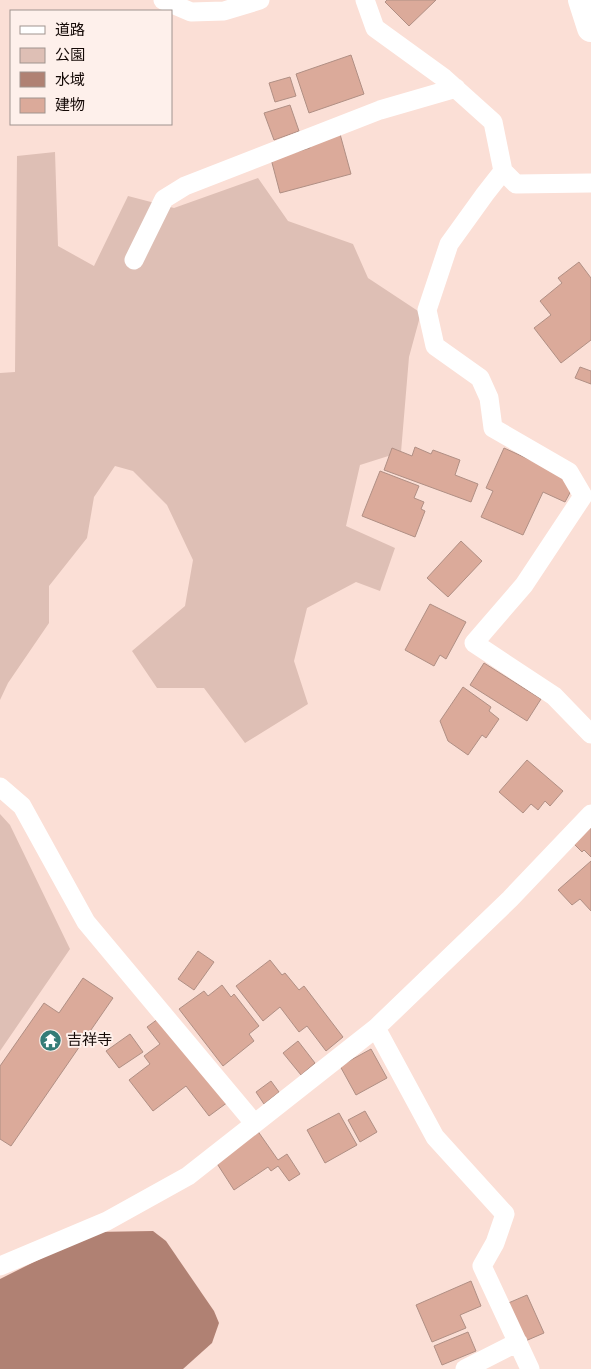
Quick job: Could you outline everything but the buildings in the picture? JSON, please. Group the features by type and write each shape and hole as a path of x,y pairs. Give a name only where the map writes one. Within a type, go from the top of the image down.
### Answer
{"main road":[{"path":"582,0 591,28"}],"street":[{"path":"163,0 191,12 224,11 260,0"},
{"path":"366,0 375,28 444,78 493,122 504,171 516,184 591,183"},
{"path":"134,260 164,199 185,186 380,110 456,88"},
{"path":"504,171 485,194 450,244 427,310 435,346 480,378 489,398 493,428 569,472 582,496 524,585 474,644 554,696 591,734"},
{"path":"0,787 22,806 86,922 254,1123"},
{"path":"0,1266 115,1216 188,1176 376,1028 510,899 591,814"},
{"path":"376,1028 435,1137 505,1214 495,1243 482,1266 530,1369"},
{"path":"465,1369 518,1342"}],"green space":[{"path":"55,152 58,246 94,266 128,196 174,208 258,178 288,221 353,244 368,278 421,313 409,357 401,452 360,465 346,526 395,548 380,591 356,582 307,608 294,661 308,704 245,743 204,688 157,688 132,651 185,606 193,560 167,505 133,471 115,466 94,497 87,538 49,586 49,623 8,683 0,700 0,373 15,372 17,156"},
{"path":"0,814 10,825 70,949 0,1051"}],"water":[{"path":"153,1231 166,1241 214,1311 219,1323 212,1343 183,1369 0,1369 0,1279 94,1232"}],"place":[{"name":"吉祥寺","path":"51,1040"}]}
